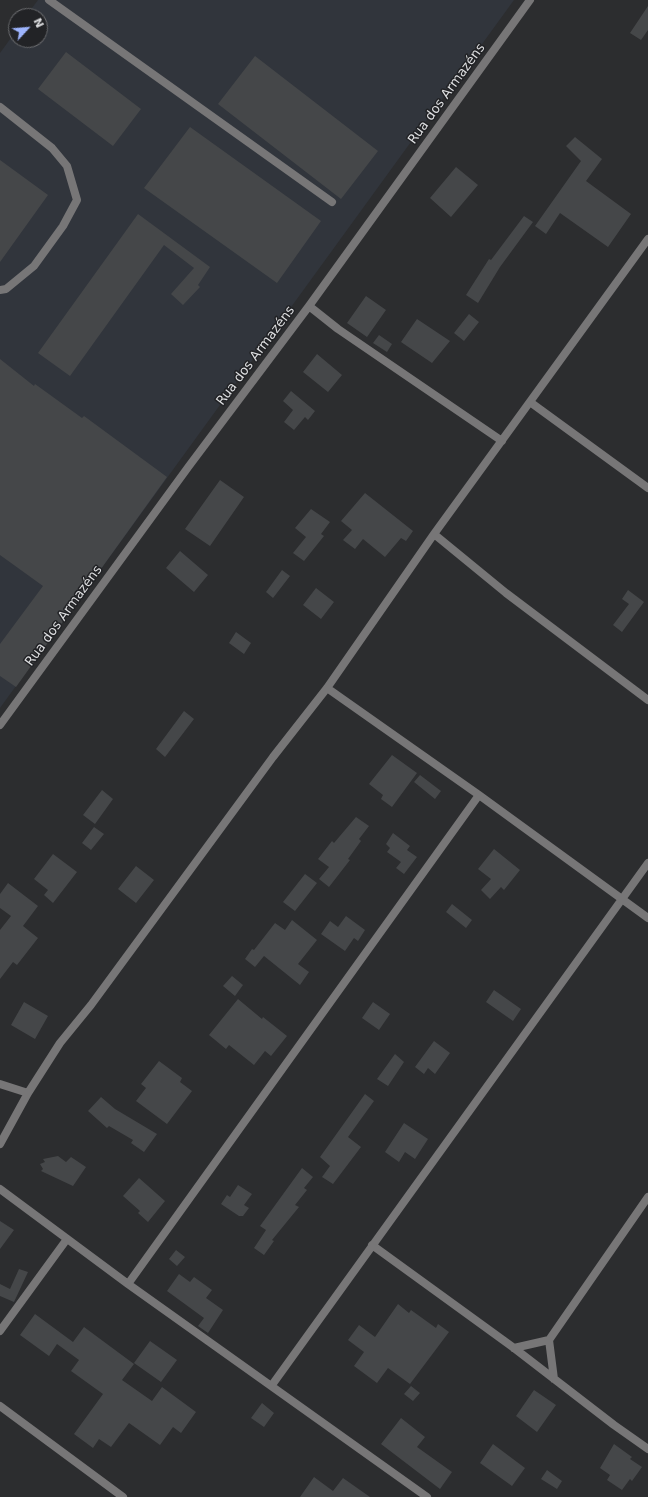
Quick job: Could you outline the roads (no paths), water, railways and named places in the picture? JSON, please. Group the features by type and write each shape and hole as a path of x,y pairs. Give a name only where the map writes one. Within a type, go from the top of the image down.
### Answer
{"street":[{"path":"49,0 332,202"},
{"name":"Rua dos Armazéns","path":"0,725 184,472 309,306 530,0"},
{"path":"0,107 52,148 67,166 77,200 63,226 34,266 6,289 0,290"},
{"path":"0,1144 28,1093 60,1043 91,1006 272,757 327,688 434,534 648,239"},
{"path":"309,306 338,329 502,441"},
{"path":"530,402 648,488"},
{"path":"434,534 491,581 648,700"},
{"path":"327,688 479,795 648,918"},
{"path":"128,1284 479,795"},
{"path":"272,1385 648,863"},
{"path":"0,1084 28,1093"},
{"path":"0,1189 128,1284 272,1385 427,1497"},
{"path":"554,1379 549,1340 648,1197"},
{"path":"0,1330 67,1239"},
{"path":"372,1245 514,1348 648,1449"},
{"path":"514,1348 549,1340"},
{"path":"0,1406 122,1497"}]}
